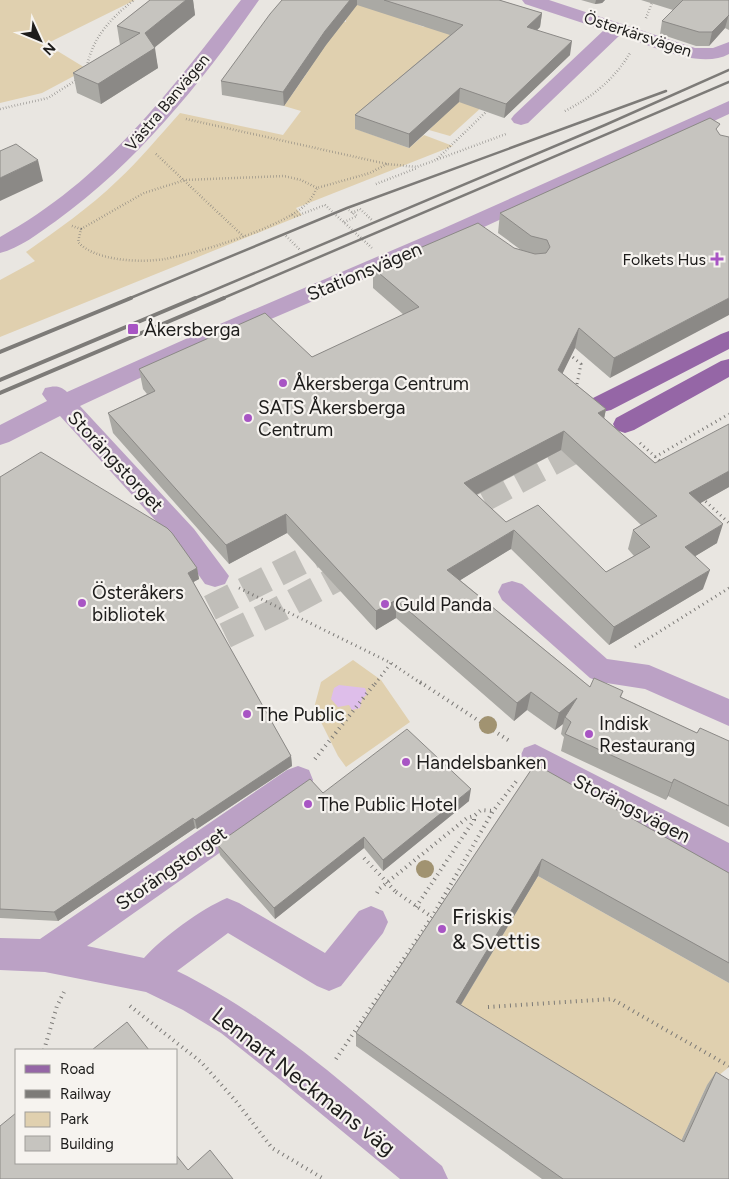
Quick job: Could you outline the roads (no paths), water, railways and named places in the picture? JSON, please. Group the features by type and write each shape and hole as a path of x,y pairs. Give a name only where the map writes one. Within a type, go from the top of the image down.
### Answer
{"main road":[{"path":"602,404 729,339"},
{"path":"624,424 729,367"}],"street":[{"name":"Västra Banvägen","path":"0,246 45,218 99,177 161,113 250,0"},
{"name":"Österkärsvägen","path":"531,0 684,50 723,50"},
{"path":"521,119 618,27"},
{"name":"Stationsvägen","path":"0,436 58,399 479,231 723,115"},
{"name":"Storängstorget","path":"58,399 185,536 215,576"},
{"path":"512,592 600,670 649,677 729,713"},
{"name":"Storängsvägen","path":"535,757 729,859"},
{"name":"Storängstorget","path":"44,956 298,780"},
{"path":"150,976 168,956 227,914 329,974 371,922"},
{"name":"Lennart Neckmans väg","path":"0,954 44,956 79,961 150,976 196,998 233,1021 292,1066 429,1179"}],"tunnel":[{"path":"450,517 600,437"},
{"path":"176,625 342,541"},
{"path":"191,652 278,610 364,564"}],"railway":[{"path":"193,299 605,125 729,70"},
{"path":"221,299 729,82"},
{"path":"128,299 347,208 666,91"},
{"path":"0,352 131,298"},
{"path":"0,380 195,298"},
{"path":"0,393 224,298"}],"place":[{"name":"Folkets Hus","path":"717,259"},
{"name":"Åkersberga","path":"133,329"},
{"name":"Åkersberga Centrum","path":"283,383"},
{"name":"SATS Åkersberga Centrum","path":"248,418"},
{"name":"Österåkers bibliotek","path":"82,603"},
{"name":"Guld Panda","path":"385,604"},
{"name":"The Public","path":"247,714"},
{"name":"Indisk Restaurang","path":"589,734"},
{"name":"Handelsbanken","path":"406,762"},
{"name":"The Public Hotel","path":"308,804"},
{"name":"Friskis & Svettis","path":"442,929"}]}
